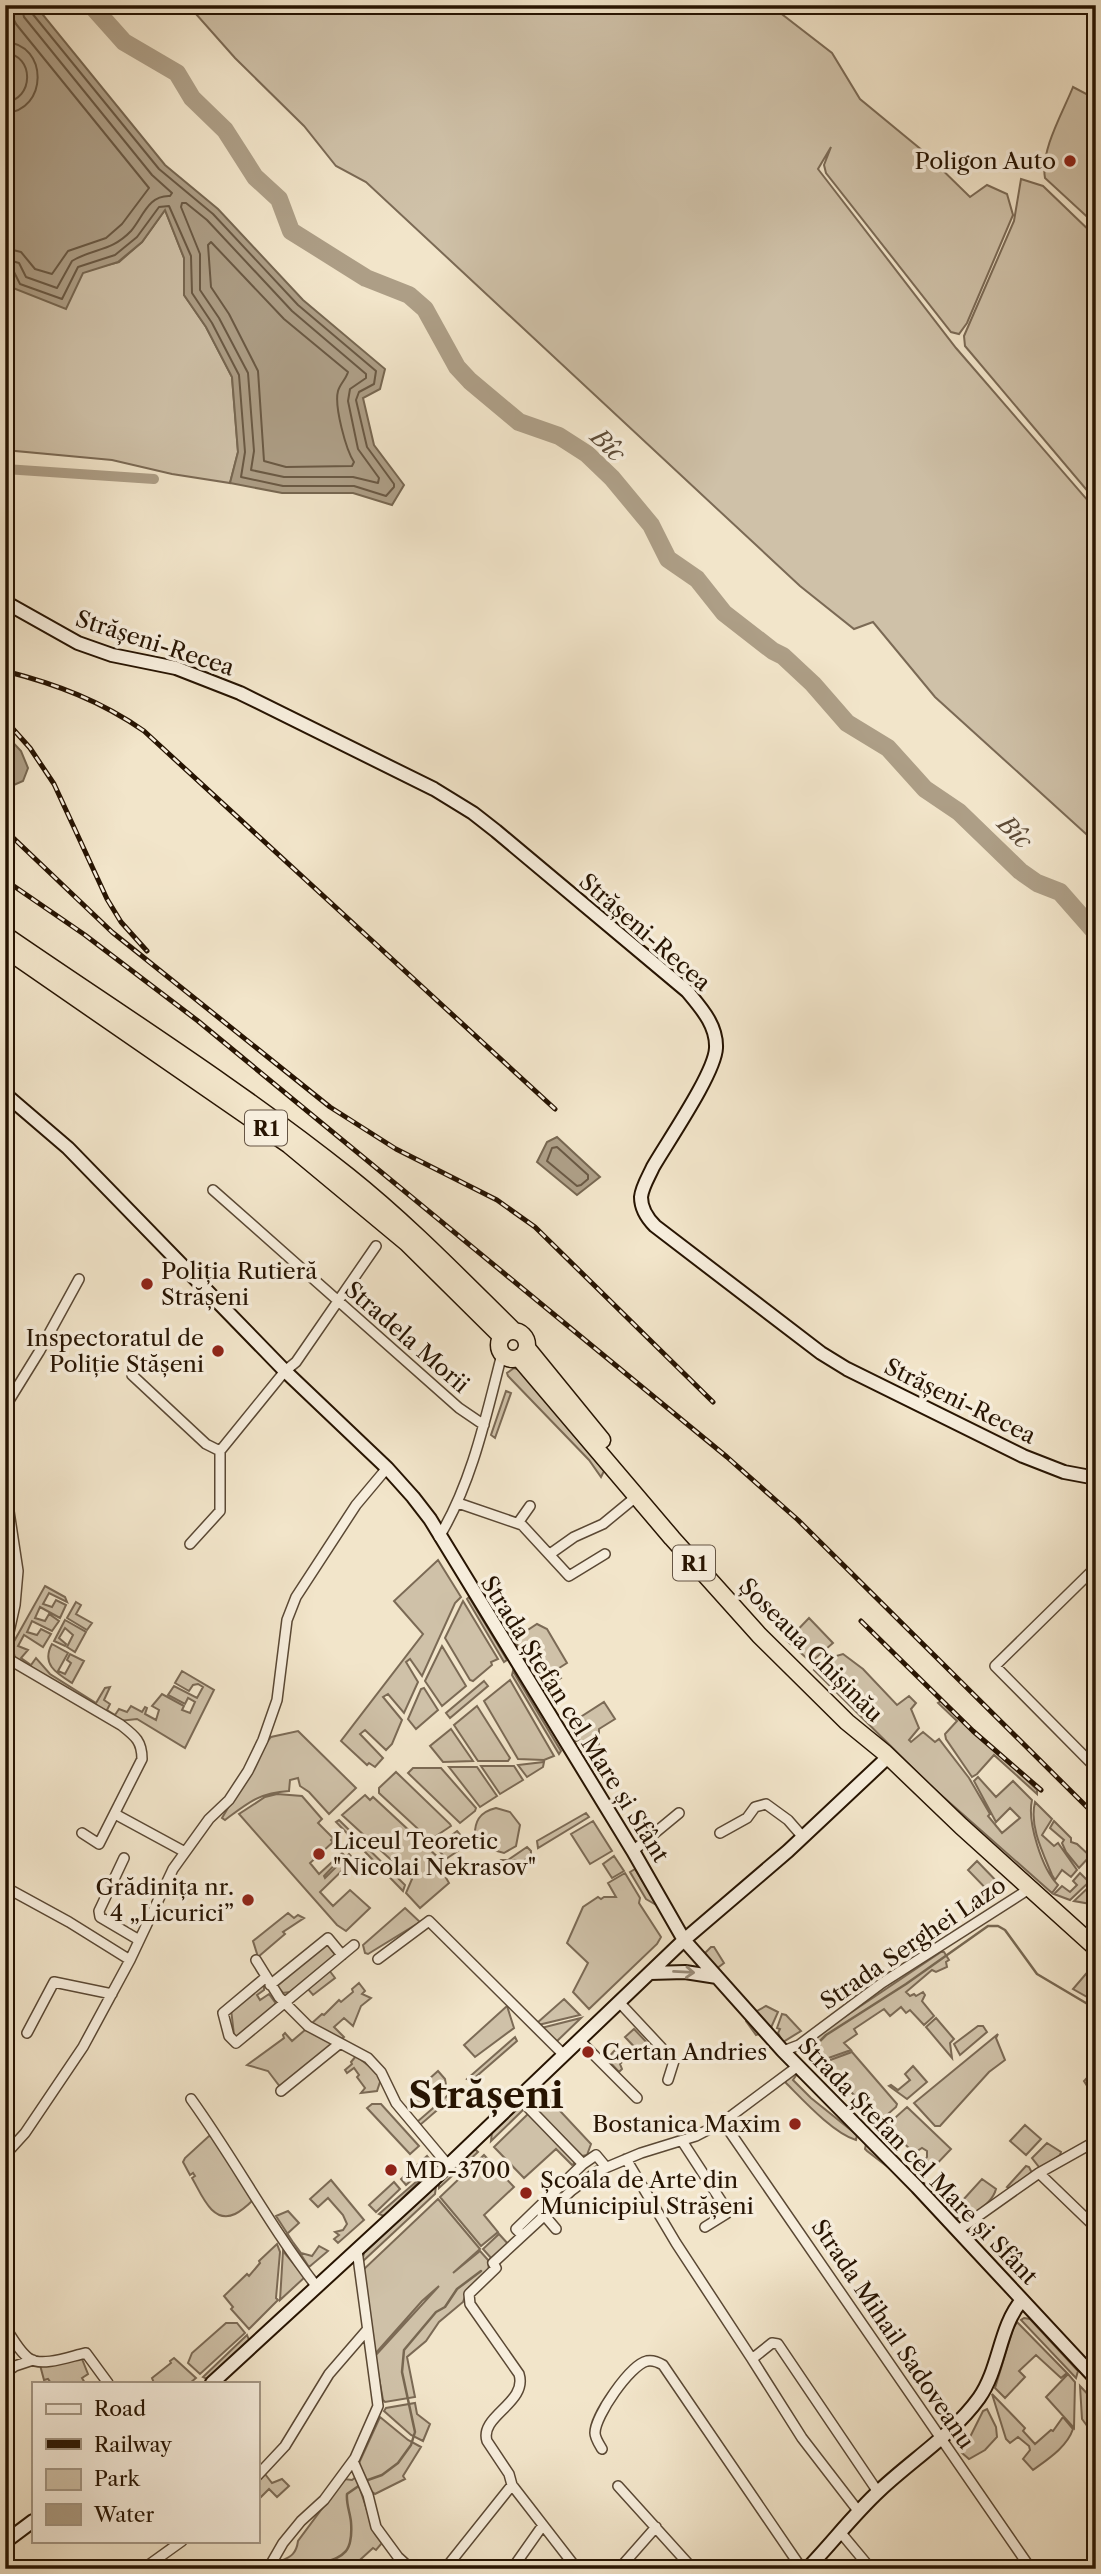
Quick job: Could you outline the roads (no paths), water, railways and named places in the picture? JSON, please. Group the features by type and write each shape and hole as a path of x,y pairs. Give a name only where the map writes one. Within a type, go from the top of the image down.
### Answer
{"highway":[{"name":"R1","path":"5,935 282,1125 349,1177 409,1228 488,1305 508,1334"},
{"name":"R1","path":"5,949 289,1144 407,1243 508,1334"},
{"path":"523,1353 510,1359 502,1354 499,1346 508,1334 523,1335 523,1353 686,1542 887,1755"},
{"name":"Șoseaua Chișinău","path":"523,1353 637,1496 760,1635 847,1722 887,1755 1029,1889 1096,1948"}],"main road":[{"name":"Strășeni-Recea","path":"5,602 78,643 112,655 176,668 240,693 433,789 473,813 496,831 687,991 706,1014 713,1028 716,1047 713,1065 664,1148 641,1196 647,1217 654,1226 821,1353 847,1369 1034,1461 1064,1472 1096,1478"},
{"name":"Strada Ștefan cel Mare și Sfânt","path":"5,1094 68,1148 285,1371 387,1468 413,1497 633,1851 684,1940 783,2051 1096,2379"},
{"path":"213,2382 448,2165 684,1940 866,1780 887,1755"},
{"path":"650,1973 685,1972 717,1977"},
{"path":"804,2569 877,2492 941,2438 981,2395 991,2377 1013,2313 1022,2300"},
{"path":"5,2542 32,2522"}],"street":[{"name":"Stradela Morii","path":"213,1190 459,1408 484,1425"},
{"path":"190,1544 220,1511 220,1451 285,1371 296,1362 376,1246"},
{"path":"5,1407 79,1279"},
{"name":"Stradela Morii","path":"439,1537 458,1503 484,1425 502,1354"},
{"path":"132,1376 206,1444 220,1451"},
{"path":"5,2155 25,2133 83,2048 130,1960 173,1869 209,1819 229,1800 248,1772 263,1741 277,1700 287,1620 296,1597 356,1505 387,1468"},
{"path":"5,1485 18,1571 15,1605 5,1650"},
{"path":"550,1554 574,1537 603,1524 637,1496"},
{"path":"458,1503 527,1528 569,1576 605,1554"},
{"path":"517,1523 530,1506"},
{"path":"1096,1567 995,1666 1096,1768"},
{"path":"5,1657 121,1725 137,1738 142,1747 142,1759 99,1844 82,1833"},
{"path":"720,1833 747,1818 760,1804 766,1804 788,1820 802,1836"},
{"path":"633,1851 679,1813"},
{"path":"115,1814 185,1852"},
{"path":"124,1858 99,1911 100,1917 139,1940"},
{"path":"5,1887 130,1960"},
{"name":"Strada Serghei Lazo","path":"783,2051 799,2045 882,1983 1029,1889"},
{"path":"378,1959 429,1921 564,2055"},
{"path":"342,1955 328,1938 223,2013 229,2036 236,2043 285,2002 342,1955 354,1945"},
{"path":"256,1960 268,1981 308,2026 339,2045 368,2058 381,2072 396,2104 448,2165"},
{"path":"27,2033 54,1982 112,1994"},
{"path":"619,2002 674,2061 668,2080"},
{"path":"579,2040 637,2098"},
{"path":"281,2091 339,2045"},
{"path":"577,2569 512,2485 509,2474 486,2435 488,2426 517,2392 521,2378 473,2309 468,2297 523,2235 571,2191 606,2167 682,2141 723,2122 798,2066"},
{"path":"519,2098 583,2164"},
{"path":"191,2099 293,2256 317,2287"},
{"name":"Strada Mihail Sadoveanu","path":"723,2122 1031,2569"},
{"path":"682,2141 727,2210 726,2214 705,2227"},
{"path":"957,2231 1039,2174 1096,2141"},
{"path":"523,2235 516,2229 583,2164 596,2155 606,2167"},
{"path":"626,2159 670,2233 802,2438 859,2512"},
{"path":"1039,2174 1096,2228"},
{"path":"545,2216 556,2229"},
{"path":"268,2569 283,2543 301,2521 324,2500 353,2461 378,2406 357,2250"},
{"path":"5,2327 26,2356 33,2360"},
{"path":"259,2474 285,2446 329,2374 367,2330"},
{"path":"752,2358 772,2343 778,2344 877,2492"},
{"path":"5,2373 15,2366 33,2360 50,2360 86,2353 107,2382"},
{"path":"602,2449 595,2433 597,2425 619,2386 632,2371 647,2361 663,2365 804,2569"},
{"path":"353,2461 365,2489 376,2528 411,2569"},
{"path":"445,2569 512,2485"},
{"path":"618,2486 693,2569"},
{"path":"512,2569 543,2525"},
{"path":"619,2569 656,2527"},
{"path":"841,2532 871,2569"},
{"path":"143,2569 181,2542"}],"water":[{"path":"5,5 35,5 165,165 218,209 303,300 385,369 380,389 363,398 374,445 404,485 392,505 353,493 282,493 230,483 238,452 232,377 206,327 184,295 184,258 165,210 142,242 118,262 83,273 66,309 13,288 5,265 5,94 13,75 5,65"},
{"path":"5,734 21,751 28,768 23,781 7,788"},
{"path":"557,1137 600,1177 577,1195 537,1162 547,1142"}],"waterway":[{"name":"Bîc","path":"91,5 124,42 177,73 192,98 225,130 255,177 279,199 291,231 366,278 409,295 425,309 457,367 470,381 519,422 559,436 587,454 612,478 651,525 668,559 697,579 724,613 783,656 813,684 847,723 888,748 925,789 959,812 1020,871 1037,883 1060,892 1096,933"},
{"path":"5,469 154,479"},
{"path":"814,2047 826,2035 906,1984 988,1926 998,1926 1005,1930 1037,1974 1096,2009"},
{"path":"365,2481 382,2475 398,2463 411,2445 415,2432 402,2372 404,2350 436,2312 445,2307 457,2289 481,2271"},
{"path":"307,2569 335,2559 346,2551 351,2535 347,2494 360,2485"}],"railway":[{"path":"5,671 78,695 144,731 555,1109"},
{"path":"5,720 30,748 54,784 107,899 121,922 147,951"},
{"path":"5,830 112,932 330,1107 396,1149 497,1200 535,1227 713,1402"},
{"path":"5,880 85,935 198,1021 727,1457 798,1520 1096,1816"},
{"path":"861,1621 973,1731 1041,1790"}],"place":[{"name":"Poligon Auto","path":"1070,161"},
{"name":"Poliția Rutieră Strășeni","path":"147,1284"},
{"name":"Inspectoratul de Poliție Stășeni","path":"218,1351"},
{"name":"Liceul Teoretic \"Nicolai Nekrasov\"","path":"319,1854"},
{"name":"Grădinița nr. 4 „Licurici”","path":"248,1900"},
{"name":"Certan Andries","path":"588,2052"},
{"name":"Bostanica Maxim","path":"795,2124"},
{"name":"MD-3700","path":"391,2170"},
{"name":"Școala de Arte din Municipiul Strășeni","path":"526,2193"}],"district":[{"name":"Strășeni","path":"486,2095"}]}
